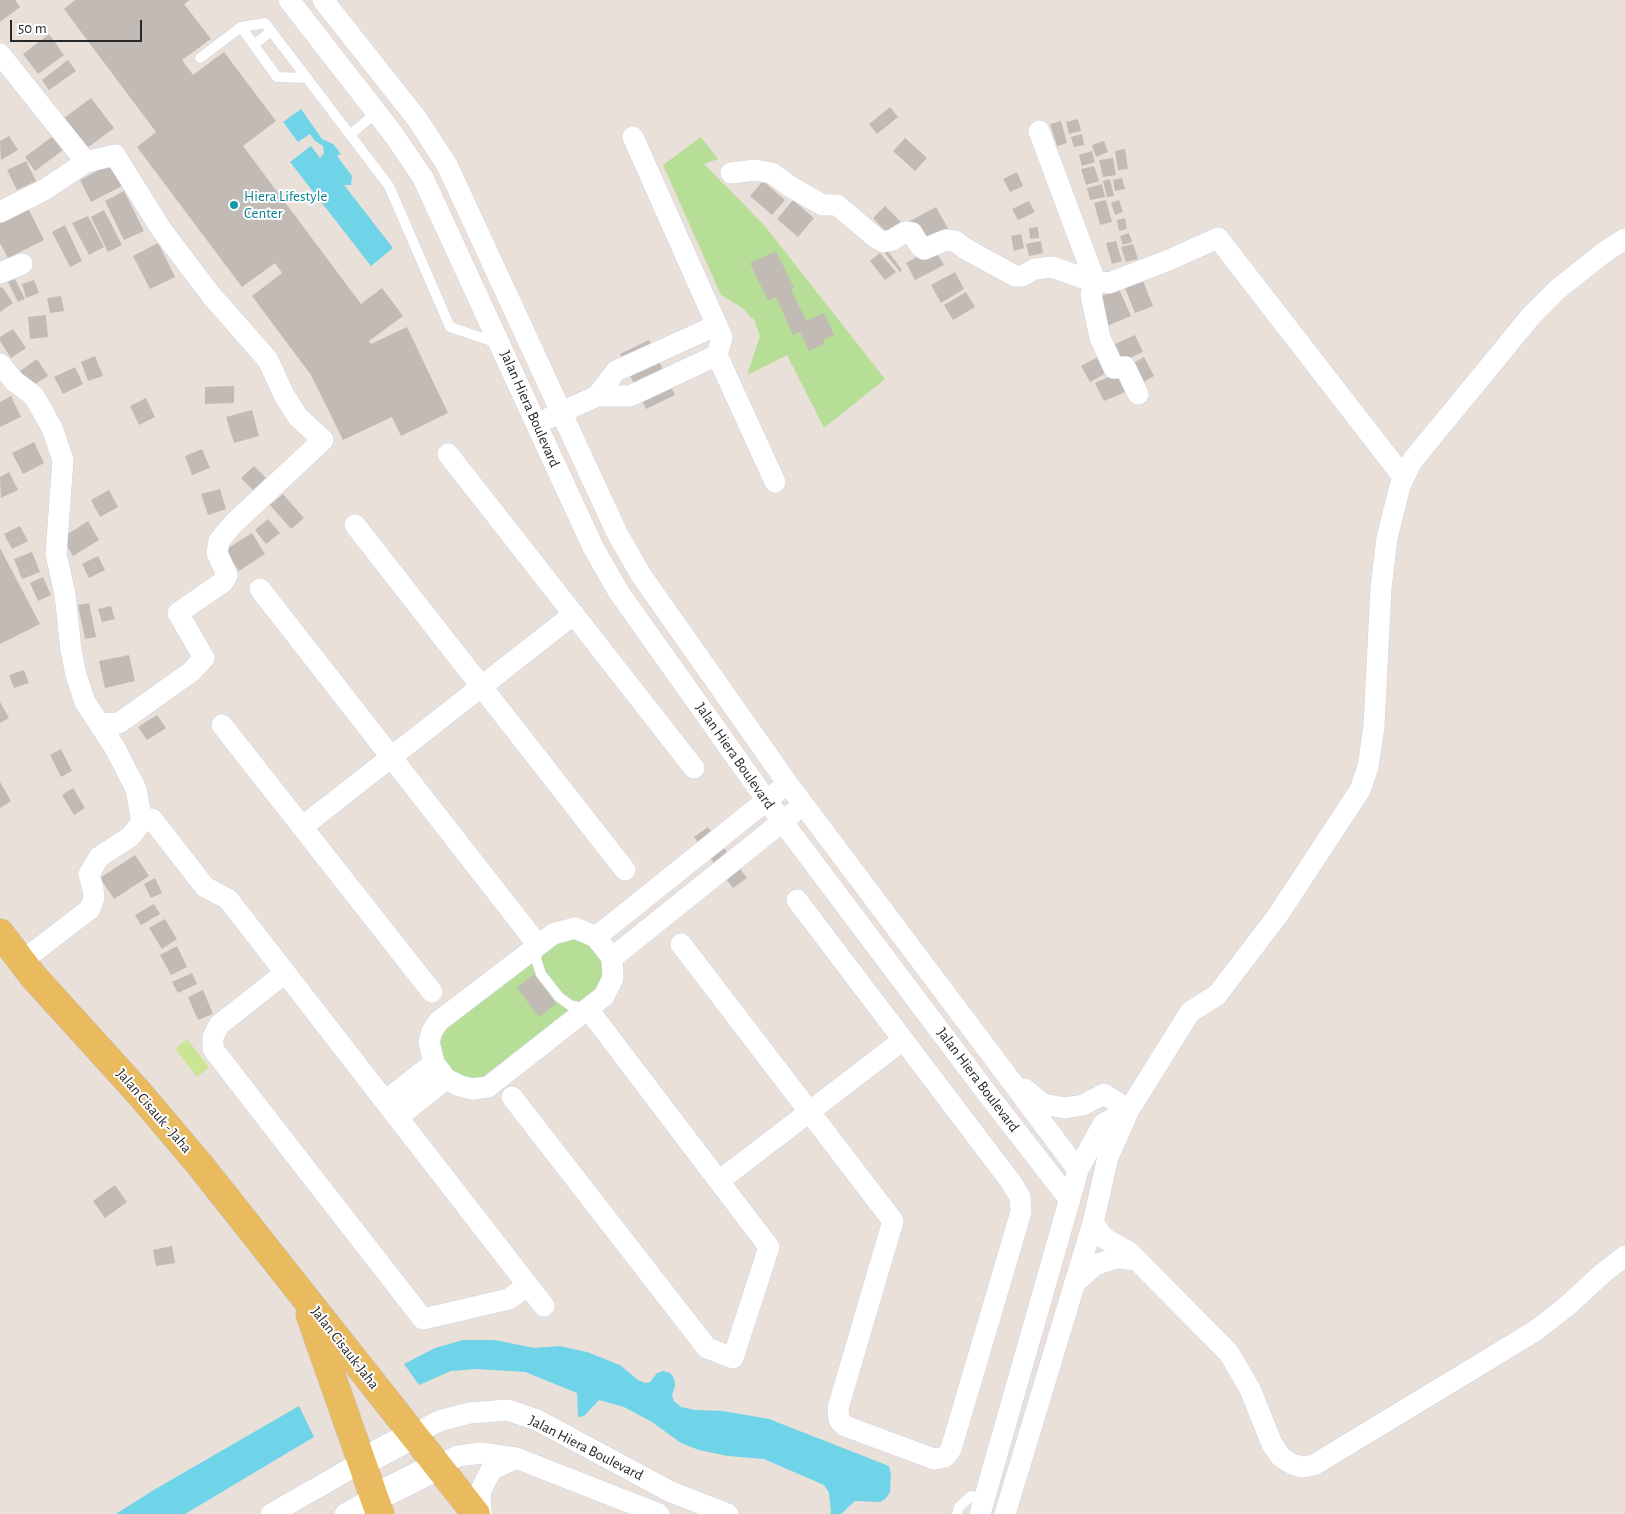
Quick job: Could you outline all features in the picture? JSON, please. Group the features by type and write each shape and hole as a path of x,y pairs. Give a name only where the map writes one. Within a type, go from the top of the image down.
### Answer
{"main road":[{"name":"Jalan Cisauk - Jaha","path":"0,933 33,976 140,1093 302,1294"},
{"name":"Jalan Cisauk-Jaha","path":"302,1294 476,1514"},
{"name":"Jalan Cisauk-Jaha","path":"302,1294 377,1506"},
{"path":"362,1462 413,1435"},
{"path":"377,1506 438,1466"}],"street":[{"name":"Jalan Hiera Boulevard","path":"288,0 377,112 423,178 593,547 618,591 766,801 1070,1200"},
{"name":"Jalan Hiera Boulevard","path":"324,0 417,120 447,165 617,533 641,575 788,784 1078,1170"},
{"path":"0,54 86,162"},
{"path":"1040,131 1095,281 1091,295 1100,338 1114,368 1125,367 1138,394"},
{"path":"633,137 722,337 717,355 775,482"},
{"path":"0,212 44,190 86,162 115,155 161,229 211,295 268,360 284,395 298,417 323,440 233,524 220,541 217,553 226,575 223,582 178,613 204,658 191,672 119,724 98,724"},
{"path":"731,173 755,170 772,174 823,205 837,205 883,242 892,240 905,232 912,233 924,249 946,240 956,241 964,248 1015,276 1022,276 1035,268 1052,267 1086,279 1109,283 1169,260 1218,238 1404,478"},
{"path":"1129,1110 1103,1124 1078,1170 982,1507 1009,1511 1094,1214 1108,1156 1129,1110 1190,1012 1217,995 1278,916 1360,790 1368,768 1374,726 1381,588 1387,538 1400,486 1412,461 1531,316 1558,289 1606,251 1625,239"},
{"path":"0,273 22,264"},
{"path":"597,396 616,371 717,325"},
{"path":"535,424 597,396 630,396 717,355"},
{"path":"0,364 14,381 34,396 52,428 63,460 56,554 65,594 71,650 76,675 85,702 115,748 136,789 142,822 130,837 99,857 89,874 94,889 94,898 90,909 22,961"},
{"path":"448,454 694,768"},
{"path":"355,525 625,870"},
{"path":"260,589 538,945"},
{"path":"302,827 574,614"},
{"path":"222,725 432,992"},
{"path":"596,937 788,784"},
{"path":"612,958 804,804"},
{"path":"152,819 205,887 228,899 544,1306"},
{"path":"694,859 710,879"},
{"path":"681,944 893,1221 838,1408 839,1420 845,1426 934,1459 945,1457 951,1449 1021,1212 1020,1197 1011,1182 797,900"},
{"path":"576,928 596,937 612,958 613,978 604,996 488,1087 472,1089 460,1086 440,1071 428,1042 432,1031 439,1021 538,945 553,934 576,928"},
{"path":"285,973 219,1025 213,1037 214,1049 423,1319 509,1299 528,1285"},
{"path":"512,1097 707,1348 733,1358 769,1248 588,1009"},
{"path":"719,1181 903,1040"},
{"path":"391,1109 440,1071"},
{"path":"1006,1074 1043,1104 1065,1108 1083,1105 1104,1094 1129,1110"},
{"path":"1078,1170 1104,1177"},
{"path":"1070,1200 1094,1214 1104,1238 1129,1252 1230,1353 1250,1389 1272,1444 1281,1456 1292,1464 1302,1467 1314,1465 1535,1331 1625,1256"},
{"path":"1074,1284 1095,1266 1102,1263 1116,1258 1137,1260"},
{"name":"Jalan Hiera Boulevard","path":"413,1435 439,1421 469,1413 508,1410 536,1420 671,1492 728,1514"},
{"name":"Jalan Hiera Boulevard","path":"438,1466 458,1456 481,1453 516,1458 659,1514"},
{"path":"481,1514 480,1492 492,1470 516,1458"},
{"path":"271,1514 362,1462"},
{"path":"345,1514 377,1506"}],"lane":[{"path":"200,58 241,27 265,23 389,186 450,327 501,345"},
{"path":"241,27 278,77 307,78"},
{"path":"254,45 271,31"},
{"path":"350,135 377,112"},
{"path":"538,945 536,959 541,974 559,997 570,1005 588,1009"},
{"path":"957,1514 959,1507 970,1496 982,1507"}],"green space":[{"path":"701,137 718,159 704,164 764,225 885,379 824,428 787,355 747,375 760,336 754,320 741,307 721,295 663,165"},
{"path":"571,936 592,946 603,962 602,984 487,1077 477,1081 456,1074 445,1063 437,1038 445,1025 549,946"},
{"path":"187,1039 209,1067 197,1077 175,1049"}],"water":[{"path":"301,109 322,139 333,144 341,154 337,156 352,176 351,185 344,185 393,248 371,266 290,162 311,146 320,158 324,153 323,146 315,141 310,134 298,142 283,122"},
{"path":"463,1340 495,1340 534,1348 559,1346 587,1352 620,1365 638,1380 645,1383 650,1382 657,1373 663,1371 670,1373 674,1378 675,1386 672,1395 674,1401 681,1407 695,1410 723,1411 769,1419 889,1466 891,1475 890,1492 880,1502 855,1501 841,1514 830,1514 829,1493 824,1485 764,1459 728,1456 699,1450 681,1443 652,1422 624,1407 599,1400 584,1416 578,1417 577,1393 525,1372 477,1369 451,1371 419,1385 404,1364 435,1348"},
{"path":"299,1406 314,1437 185,1514 116,1514 152,1491"}],"building":[{"path":"0,0 15,0 20,7 0,22"},
{"name":"Hiera Lifestyle Center","path":"75,0 190,0 184,4 211,39 182,60 193,75 224,52 276,121 243,146 361,304 382,288 403,316 369,341 371,344 407,327 448,413 401,436 392,417 343,440 311,375 252,296 282,273 275,263 242,287 137,147 156,132 64,9"},
{"path":"49,34 64,55 38,74 23,54"},
{"path":"68,60 76,71 49,90 42,80"},
{"path":"91,98 114,128 87,148 64,118"},
{"path":"890,107 898,117 877,134 869,124"},
{"path":"1078,119 1081,131 1069,134 1066,122"},
{"path":"1061,121 1067,143 1057,146 1050,124"},
{"path":"1082,134 1084,145 1074,147 1071,137"},
{"path":"9,136 18,150 1,160 0,141"},
{"path":"53,136 63,150 35,171 25,157"},
{"path":"905,138 927,158 915,171 893,151"},
{"path":"1104,141 1108,152 1096,157 1092,145"},
{"path":"1125,149 1128,169 1118,170 1115,151"},
{"path":"1092,151 1095,162 1082,166 1079,155"},
{"path":"1113,158 1116,175 1103,177 1099,160"},
{"path":"26,161 36,181 17,190 7,170"},
{"path":"111,164 122,186 91,202 80,180"},
{"path":"1094,166 1099,181 1086,185 1081,169"},
{"path":"1017,172 1023,186 1010,192 1003,179"},
{"path":"1122,178 1125,189 1115,191 1113,180"},
{"path":"1110,179 1114,196 1107,197 1103,181"},
{"path":"763,181 785,200 772,215 750,196"},
{"path":"1102,184 1105,197 1090,200 1087,188"},
{"path":"124,191 144,231 124,240 105,201"},
{"path":"793,200 814,218 798,237 777,219"},
{"path":"1106,200 1112,222 1100,225 1094,203"},
{"path":"1119,200 1123,212 1115,215 1111,203"},
{"path":"1029,201 1035,212 1018,220 1012,209"},
{"path":"27,206 44,240 8,258 0,243 0,220"},
{"path":"885,206 903,224 890,236 873,218"},
{"path":"936,207 950,232 924,246 910,221"},
{"path":"104,210 122,245 108,252 91,217"},
{"path":"88,216 104,247 89,255 72,223"},
{"path":"1125,218 1127,229 1119,231 1117,220"},
{"path":"65,225 82,261 70,267 52,232"},
{"path":"1038,227 1039,238 1030,239 1029,228"},
{"path":"1129,233 1132,242 1123,245 1120,236"},
{"path":"1021,234 1024,248 1014,251 1011,236"},
{"path":"1041,241 1043,253 1029,256 1026,244"},
{"path":"1116,241 1122,261 1112,264 1106,243"},
{"path":"158,243 175,277 150,289 133,256"},
{"path":"1133,244 1138,259 1126,262 1121,247"},
{"path":"934,248 944,265 915,280 906,263"},
{"path":"887,250 902,270 900,272 884,252"},
{"path":"776,251 794,288 791,289 806,321 824,313 834,335 823,340 824,344 809,351 800,332 793,335 776,297 768,301 750,263"},
{"path":"880,253 896,272 885,280 870,261"},
{"path":"955,272 964,289 941,303 931,285"},
{"path":"1141,276 1153,306 1135,313 1123,283"},
{"path":"15,279 25,299 18,302 8,282"},
{"path":"34,280 39,293 26,298 22,284"},
{"path":"2,287 13,303 0,312 0,288"},
{"path":"1119,289 1131,316 1107,326 1096,299"},
{"path":"966,292 975,307 953,320 944,305"},
{"path":"61,296 64,311 50,313 47,298"},
{"path":"46,315 48,337 30,339 28,317"},
{"path":"13,329 26,348 11,358 0,341 0,337"},
{"path":"1135,335 1143,352 1116,364 1108,347"},
{"path":"649,340 675,395 646,409 620,354"},
{"path":"1102,355 1110,371 1090,382 1081,366"},
{"path":"95,356 103,376 88,381 81,362"},
{"path":"1144,357 1154,376 1140,384 1130,365"},
{"path":"37,359 48,376 30,387 20,371"},
{"path":"75,367 83,384 63,394 54,377"},
{"path":"1122,371 1130,390 1104,401 1095,383"},
{"path":"234,386 234,403 205,404 205,387"},
{"path":"11,396 21,417 0,427 0,402"},
{"path":"146,398 155,417 139,425 130,406"},
{"path":"252,410 259,436 234,443 226,417"},
{"path":"34,442 44,463 23,474 12,453"},
{"path":"202,449 210,468 192,475 185,456"},
{"path":"254,466 266,478 253,490 241,478"},
{"path":"9,472 18,490 1,498 0,477"},
{"path":"220,489 226,509 208,515 201,494"},
{"path":"109,490 118,507 100,517 91,500"},
{"path":"283,494 304,518 291,529 270,505"},
{"path":"268,519 280,533 266,544 255,530"},
{"path":"88,521 99,540 73,556 62,538"},
{"path":"20,526 28,541 12,549 4,534"},
{"path":"252,533 265,554 239,571 225,550"},
{"path":"0,548 40,624 0,644"},
{"path":"32,552 40,572 22,579 14,559"},
{"path":"98,556 105,570 89,578 82,564"},
{"path":"43,577 51,595 38,601 30,583"},
{"path":"89,603 96,637 85,639 78,605"},
{"path":"111,606 115,619 102,622 98,609"},
{"path":"129,655 135,681 105,688 99,661"},
{"path":"24,670 29,683 14,688 9,675"},
{"path":"0,702 9,718 0,723"},
{"path":"157,715 166,728 147,740 138,727"},
{"path":"61,749 72,771 61,777 50,755"},
{"path":"0,782 11,801 0,808"},
{"path":"73,788 85,808 74,815 62,795"},
{"path":"708,827 747,878 733,888 694,837"},
{"path":"135,855 149,876 114,899 100,878"},
{"path":"155,878 162,893 151,898 144,884"},
{"path":"154,904 160,914 141,925 135,915"},
{"path":"165,919 177,939 162,949 149,928"},
{"path":"177,946 187,967 171,975 160,955"},
{"path":"192,973 197,984 178,993 172,982"},
{"path":"534,974 556,1004 539,1017 517,988"},
{"path":"203,990 213,1014 198,1020 188,997"},
{"path":"115,1185 127,1202 105,1218 93,1201"},
{"path":"172,1246 175,1263 156,1266 153,1250"}],"place":[{"name":"Hiera Lifestyle Center","path":"234,205"}]}
